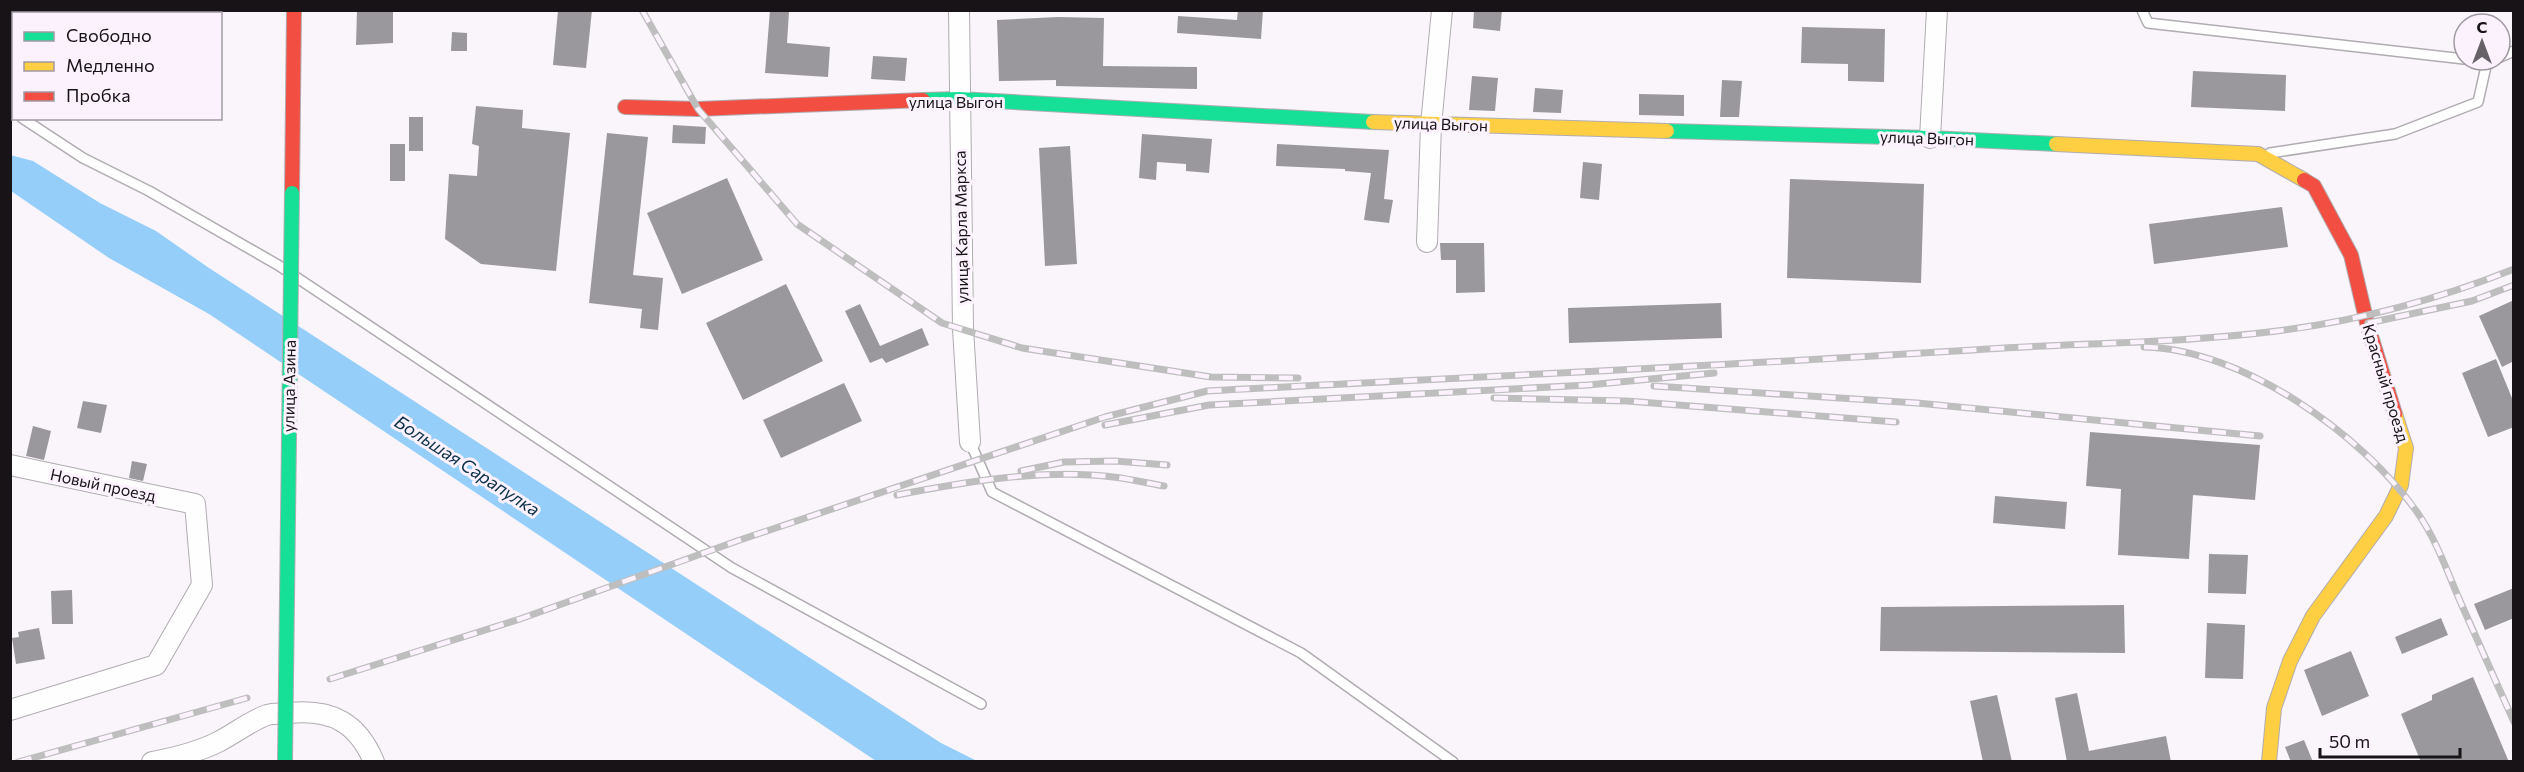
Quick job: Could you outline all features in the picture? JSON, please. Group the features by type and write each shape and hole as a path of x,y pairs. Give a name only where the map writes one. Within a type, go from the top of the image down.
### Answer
{"street":[{"name":"улица Азина","path":"285,762 294,10"},
{"name":"улица Карла Маркса","path":"959,10 963,329 970,442"},
{"path":"1427,242 1431,125 1442,10"},
{"path":"1930,138 1937,10"},
{"name":"улица Выгон","path":"624,107 698,109 959,99 1431,125 1930,138 2258,154"},
{"name":"Красный проезд","path":"2258,154 2314,186 2351,255 2367,323 2406,448 2407,466 2391,510 2378,530 2343,572 2296,645 2275,697 2270,731 2269,762"},
{"name":"Новый проезд","path":"10,465 195,504 202,585 156,665 10,710"},
{"path":"152,762 169,759 215,743 267,716 308,711 332,716 351,726 364,740 374,762"}],"lane":[{"path":"2142,10 2148,23 2452,58"},
{"path":"2258,154 2395,134 2478,102 2487,72"},
{"path":"25,120 83,158 149,191 278,265 732,568 981,704"},
{"path":"970,442 992,492 1301,653 1453,762"}],"water":[{"name":"Большая Сарапулка","path":"10,155 33,161 100,203 156,231 209,268 941,743 977,761 876,761 209,314 109,258 11,191"}],"building":[{"path":"357,10 393,10 393,43 356,45"},
{"path":"558,10 592,10 586,68 553,65"},
{"path":"770,10 789,11 787,43 830,47 828,77 765,73"},
{"path":"1238,10 1263,10 1261,39 1177,33 1178,16 1237,20"},
{"path":"1474,10 1502,10 1500,31 1473,28"},
{"path":"1058,17 1104,18 1103,66 1197,67 1197,89 1056,86 1056,80 999,81 997,20"},
{"path":"1802,27 1885,29 1884,82 1848,81 1848,64 1801,63"},
{"path":"452,32 467,33 467,51 451,51"},
{"path":"873,56 907,58 905,81 871,79"},
{"path":"2193,71 2286,75 2285,111 2191,107"},
{"path":"1472,76 1498,78 1495,111 1469,110"},
{"path":"1722,80 1742,81 1739,117 1720,117"},
{"path":"1535,88 1563,90 1561,113 1533,112"},
{"path":"1639,94 1684,95 1684,116 1639,115"},
{"path":"476,106 523,110 522,128 570,133 556,271 481,264 445,239 449,174 477,176 479,146 472,144"},
{"path":"409,117 423,117 423,151 409,151"},
{"path":"673,125 706,127 705,144 672,143"},
{"path":"607,133 648,137 633,275 663,278 658,330 640,328 642,309 589,303"},
{"path":"1142,134 1212,139 1209,173 1186,171 1186,164 1157,162 1156,180 1139,178"},
{"path":"390,144 405,144 405,181 390,181"},
{"path":"1277,144 1389,150 1384,199 1393,200 1389,223 1364,220 1371,173 1345,171 1345,169 1276,166"},
{"path":"1070,146 1077,264 1045,266 1039,148"},
{"path":"1583,162 1602,164 1599,200 1580,198"},
{"path":"727,178 763,260 682,294 647,213"},
{"path":"1790,179 1924,184 1921,283 1787,278"},
{"path":"2282,207 2288,247 2154,264 2149,224"},
{"path":"1440,243 1484,243 1485,292 1456,293 1456,260 1441,260"},
{"path":"786,284 823,361 743,400 706,323"},
{"path":"2514,300 2514,361 2502,367 2479,316"},
{"path":"1721,303 1722,338 1569,343 1568,308"},
{"path":"860,304 880,346 922,328 929,345 886,363 882,358 870,363 845,311"},
{"path":"2496,359 2514,403 2514,427 2488,437 2462,373"},
{"path":"844,383 862,421 781,458 763,420"},
{"path":"83,401 107,405 101,433 77,428"},
{"path":"33,426 51,431 44,460 26,456"},
{"path":"2090,432 2260,445 2255,500 2193,495 2189,559 2118,555 2121,489 2086,486"},
{"path":"132,461 147,464 143,481 129,478"},
{"path":"1995,496 2067,502 2065,529 1993,523"},
{"path":"2209,554 2248,555 2246,594 2208,593"},
{"path":"2514,588 2514,618 2485,630 2474,604"},
{"path":"72,590 73,624 52,624 51,591"},
{"path":"2124,605 2125,653 1880,651 1881,607"},
{"path":"2441,618 2448,635 2402,654 2395,637"},
{"path":"2207,623 2245,625 2243,679 2205,678"},
{"path":"39,628 45,659 16,664 12,638 19,637 18,632"},
{"path":"2351,651 2369,696 2322,716 2304,670"},
{"path":"2473,677 2509,762 2421,762 2401,714 2432,700 2432,695"},
{"path":"2077,693 2089,751 2166,736 2171,762 2067,762 2055,698"},
{"path":"1997,695 2012,762 1983,762 1970,701"},
{"path":"2304,740 2313,762 2291,762 2285,747"}],"railway":[{"path":"642,10 698,109 797,224 942,323 1022,348 1211,377 1298,378"},
{"path":"330,679 520,619 737,541 1105,417 1207,391 2241,335 2307,327 2368,315 2457,290 2514,269"},
{"path":"2368,323 2472,301 2514,285"},
{"path":"2144,347 2182,351 2220,363 2259,380 2297,401 2365,454 2417,512 2430,533 2514,722"},
{"path":"1105,425 1209,405 1588,385 1714,373"},
{"path":"1654,386 1917,403 2260,436"},
{"path":"1494,398 1627,401 1896,422"},
{"path":"1021,471 1064,462 1115,461 1167,465"},
{"path":"897,495 977,481 1060,474 1113,477 1164,486"},
{"path":"18,762 247,698"}],"traffic: fast":[{"path":"923,100 959,99 1373,122"},
{"path":"1667,131 2056,144"},
{"path":"285,762 292,193"}],"traffic: slow":[{"path":"1373,122 1667,131"},
{"path":"2056,144 2258,154 2304,180"},
{"path":"2269,762 2274,708 2290,661 2313,616 2386,516 2401,485 2406,448 2395,414"}],"traffic: jam":[{"path":"292,193 294,10"},
{"path":"625,107 698,109 923,100"},
{"path":"2304,180 2314,186 2351,255 2367,323 2395,414"}]}
